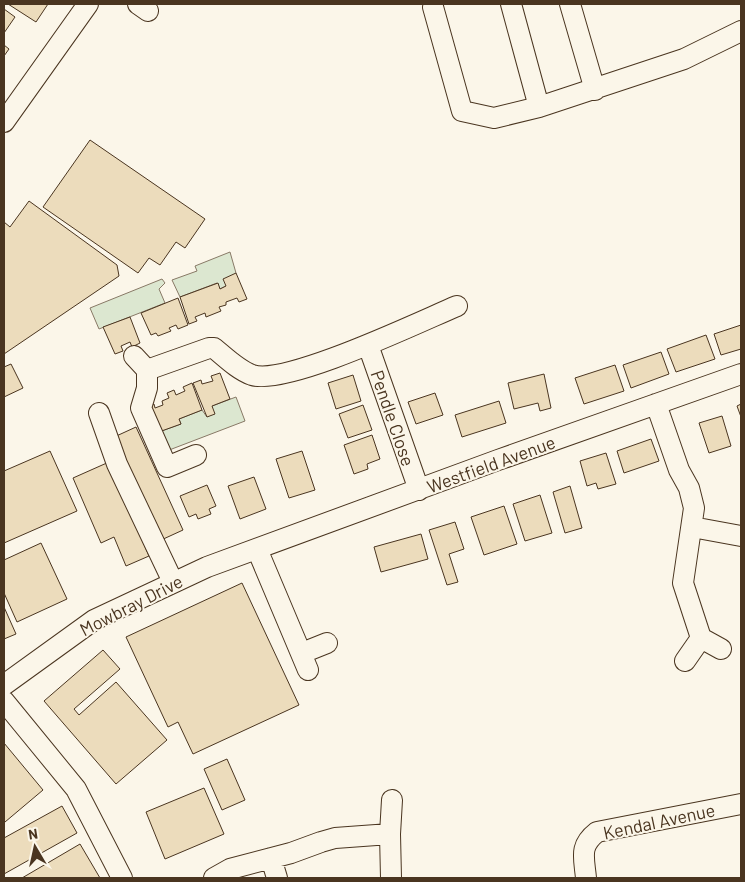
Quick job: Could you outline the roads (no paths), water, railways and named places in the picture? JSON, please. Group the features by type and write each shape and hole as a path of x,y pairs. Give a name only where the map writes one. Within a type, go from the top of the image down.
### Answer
{"street":[{"path":"4,122 88,4"},
{"path":"511,4 539,107"},
{"path":"570,4 595,90"},
{"path":"433,7 462,111 494,118 595,90 684,59 741,31"},
{"path":"147,379 209,348 214,348 242,370 252,375 263,376 302,367 368,345 457,306"},
{"name":"Pendle Close","path":"368,345 419,490"},
{"path":"134,356 147,379 142,408 167,467 196,455"},
{"name":"Westfield Avenue","path":"249,552 741,374"},
{"path":"656,404 679,470 689,488 694,508 683,583 701,638 721,648"},
{"path":"98,413 117,464 172,582"},
{"path":"692,526 741,536"},
{"path":"249,552 305,661 327,644"},
{"name":"Mowbray Drive","path":"4,685 94,620 172,582 249,552"},
{"path":"685,661 701,638"},
{"path":"4,701 76,789 122,878"},
{"path":"391,878 390,834 392,800"},
{"name":"Kendal Avenue","path":"586,878 584,853 587,840 597,832 741,804"},
{"path":"214,878 230,869 336,838 390,834"},
{"path":"271,858 277,878"}]}
